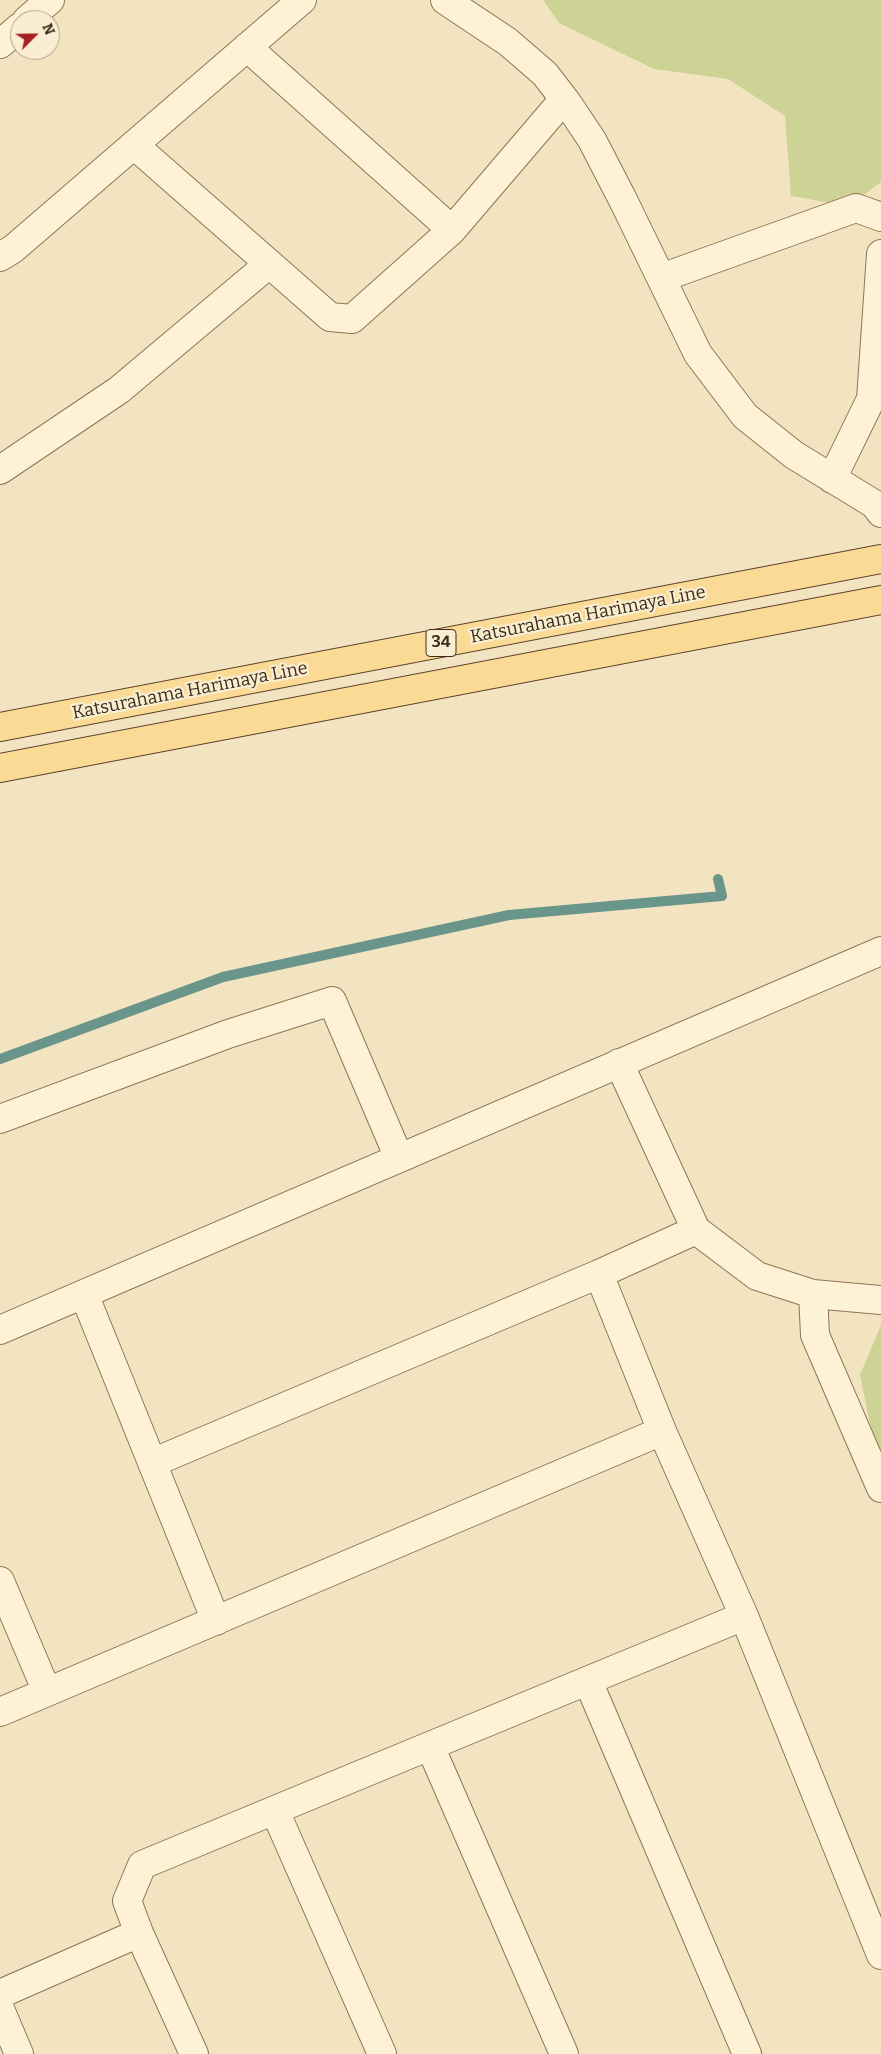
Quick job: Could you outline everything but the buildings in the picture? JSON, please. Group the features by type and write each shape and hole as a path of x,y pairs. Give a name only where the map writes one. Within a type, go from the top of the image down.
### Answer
{"main road":[{"name":"Katsurahama Harimaya Line","path":"0,727 881,559"},
{"name":"34","path":"0,768 881,600"}],"street":[{"path":"38,10 50,0"},
{"path":"0,257 13,249 302,0"},
{"path":"445,0 473,8 544,74 564,99 592,140 698,354 745,416 794,455 874,504 881,513"},
{"path":"0,44 10,35"},
{"path":"247,47 452,230"},
{"path":"134,145 330,317 352,319 452,230 564,99"},
{"path":"661,278 856,208 881,218"},
{"path":"832,479 871,399 881,254"},
{"path":"0,470 119,390 269,264"},
{"path":"0,1330 881,951"},
{"path":"0,1119 228,1034 332,1002 399,1158"},
{"path":"619,1063 696,1230 757,1276 813,1294 881,1300"},
{"path":"152,1463 599,1274 696,1230"},
{"path":"599,1274 662,1431 744,1616 881,1955"},
{"path":"84,1294 216,1621"},
{"path":"813,1294 815,1335 881,1488"},
{"path":"0,1712 662,1431"},
{"path":"0,1581 47,1692"},
{"path":"194,2054 138,1933 128,1901 142,1865 744,1616"},
{"path":"588,1681 747,2054"},
{"path":"430,1746 564,2054"},
{"path":"275,1811 382,2054"},
{"path":"0,1994 138,1933"},
{"path":"0,2009 19,2054"}],"green space":[{"path":"543,0 881,0 881,182 849,206 791,196 785,116 728,79 654,69 559,23"},
{"path":"881,1325 881,1466 877,1458 860,1375"}],"waterway":[{"path":"0,1059 223,977 509,915 722,896 718,879"}]}
